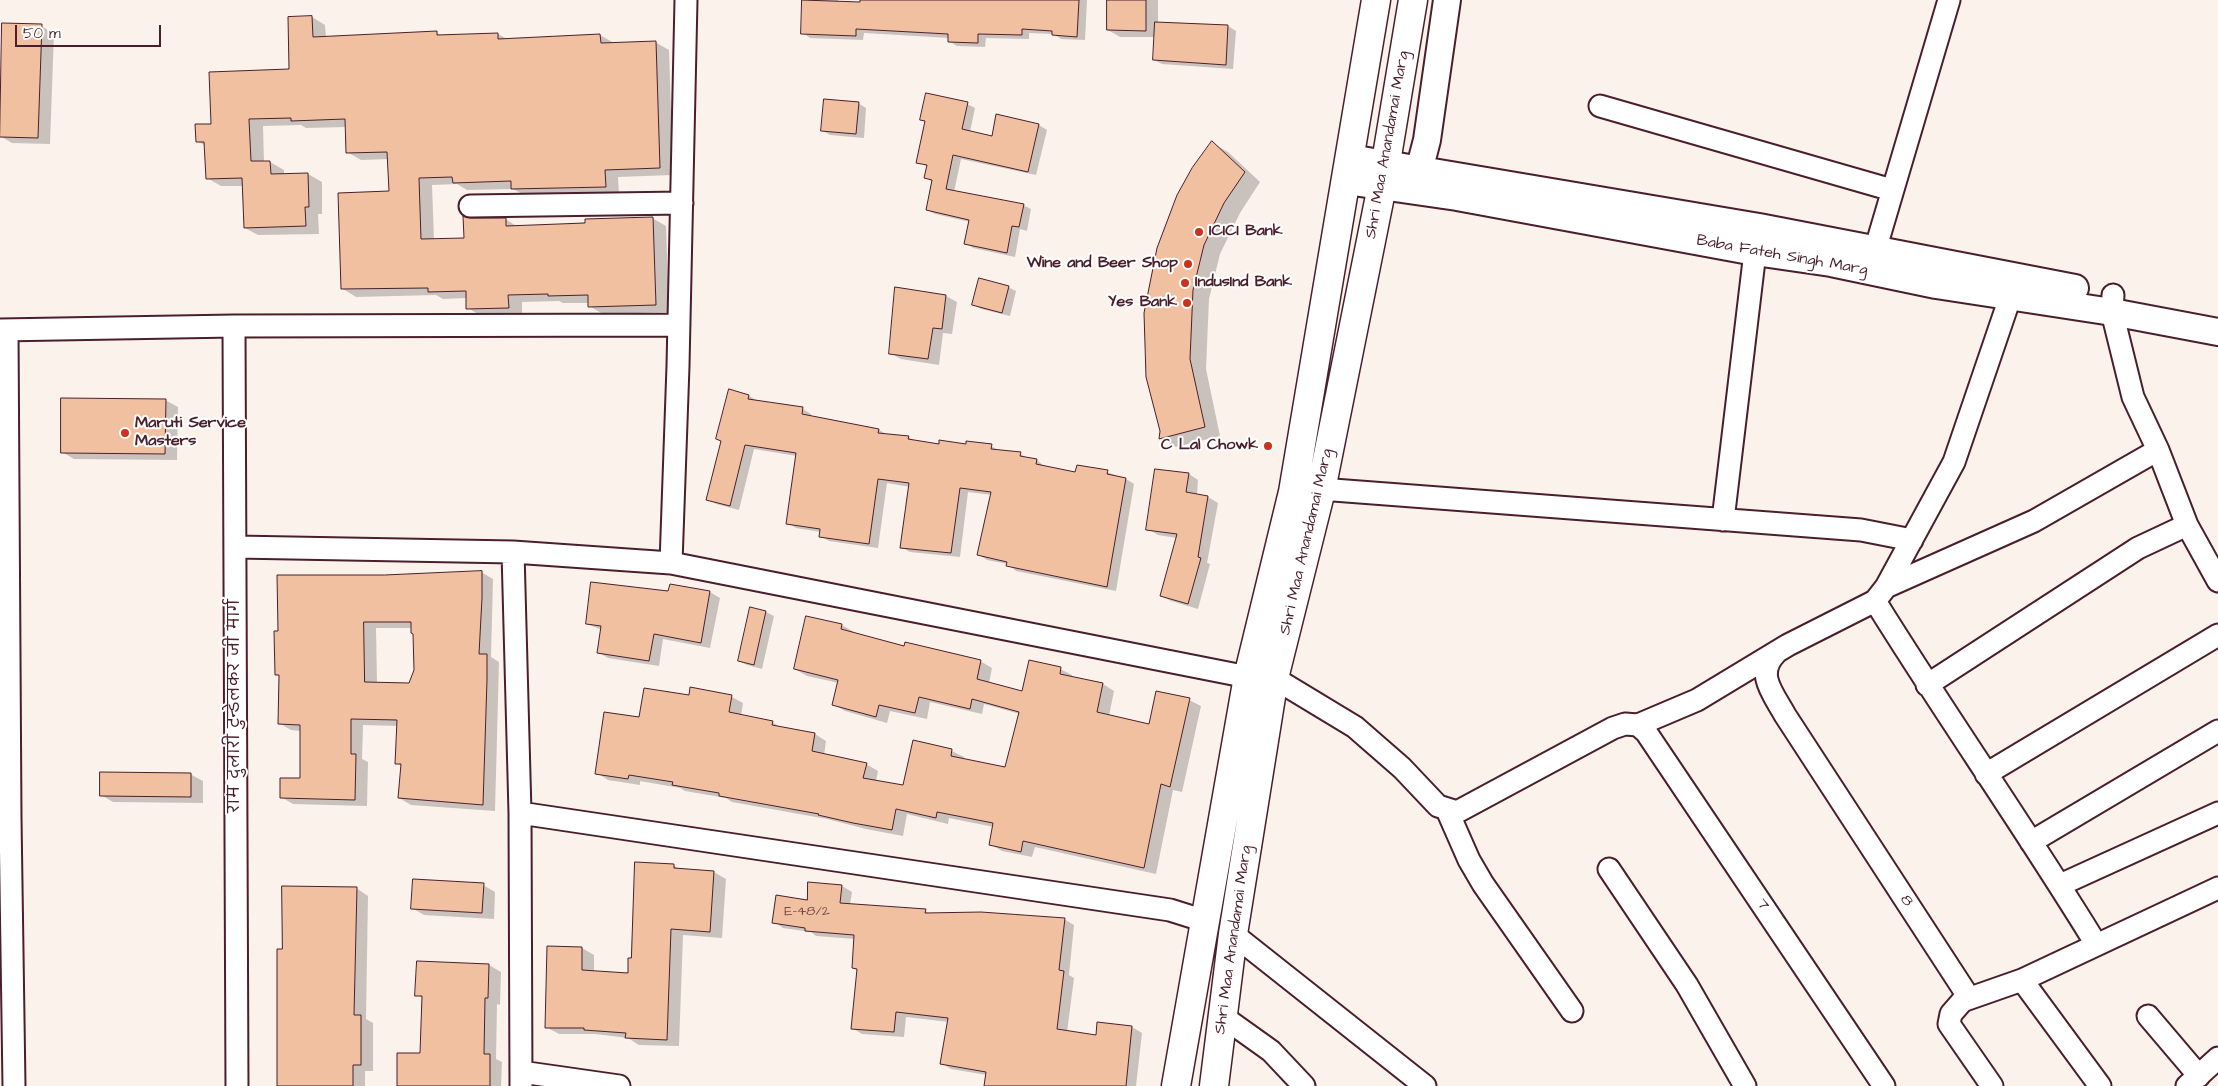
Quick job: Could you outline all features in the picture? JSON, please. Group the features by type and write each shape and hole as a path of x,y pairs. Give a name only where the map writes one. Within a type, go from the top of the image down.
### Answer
{"main road":[{"name":"Shri Maa Anandamai Marg","path":"1176,1086 1205,921 1261,677 1376,0"},
{"name":"Shri Maa Anandamai Marg","path":"1214,1086 1233,934 1261,677 1321,490 1384,175 1414,0"}],"street":[{"path":"671,562 679,325 686,0"},
{"path":"1417,180 1427,140 1447,0"},
{"path":"1872,260 1949,0"},
{"path":"1600,106 1892,190"},
{"name":"Baba Fateh Singh Marg","path":"1348,170 1759,227 1872,260 2014,287 2112,303 2218,313"},
{"name":"Baba Fateh Singh Marg","path":"1417,180 1755,252 1831,263 1872,260"},
{"path":"470,206 682,203"},
{"path":"1723,520 1755,252"},
{"path":"1880,594 1912,540 1954,462 2014,287"},
{"path":"2112,303 2133,396 2158,450 2187,525 2218,581"},
{"name":"Baba Fateh Singh Marg","path":"2112,303 2218,332"},
{"path":"14,1086 3,330 234,326 679,325"},
{"name":"राम दुलारी टुन्डेलकर जी मार्ग","path":"234,326 237,1086"},
{"path":"236,547 513,552 671,562 1261,677 1355,727 1402,768 1438,806 1457,812 1613,728 1625,724 1638,725 1697,700 1880,594 2034,521 2158,450"},
{"path":"1294,486 1321,490 1861,530 1912,540"},
{"path":"1927,685 2138,548 2187,525"},
{"path":"513,552 520,813 521,1079 619,1086"},
{"path":"1880,594 1927,685 2060,885 2096,944"},
{"path":"1986,774 2218,635"},
{"name":"8","path":"1776,653 1768,662 1766,675 1785,715 1964,990 1965,998 1962,1001"},
{"name":"7","path":"1638,725 1646,732 1884,1086"},
{"path":"2031,842 2218,731"},
{"path":"1446,810 1469,860 1483,884 1572,1011"},
{"path":"520,813 1161,909 1205,921"},
{"path":"2060,885 2218,813"},
{"path":"1610,869 1687,985 1744,1086"},
{"path":"1992,1086 1949,1024 1951,1014 1962,1001 2022,980 2218,888"},
{"path":"1233,934 1425,1086"},
{"path":"2022,980 2100,1086"},
{"path":"1222,1016 1271,1051 1304,1086"},
{"path":"2148,1016 2193,1081 2218,1058"}],"building":[{"path":"802,0 860,2 860,0 1079,0 1077,37 1052,35 1052,31 1022,29 1022,35 978,34 978,43 948,42 948,34 856,29 856,36 801,34"},
{"path":"1107,0 1146,0 1146,31 1107,30"},
{"path":"312,16 313,37 437,31 437,35 498,33 498,39 600,34 601,43 656,41 660,168 605,170 606,187 511,189 511,181 453,183 452,177 419,178 421,239 464,238 463,216 470,218 506,218 506,226 585,223 585,219 653,217 656,305 588,307 588,295 548,296 548,294 508,295 509,308 466,309 466,291 428,292 428,288 341,289 338,193 389,191 387,152 346,153 345,119 291,121 291,118 249,119 251,161 270,161 271,174 308,173 309,207 305,207 306,226 244,228 242,178 206,179 204,142 196,142 195,124 211,124 209,72 289,69 288,17"},
{"path":"1155,22 1228,25 1226,65 1153,60"},
{"path":"2,23 42,24 38,138 0,137"},
{"path":"926,93 968,102 962,129 992,136 996,114 1039,124 1028,172 953,155 946,189 1024,204 1019,227 1012,226 1007,253 964,244 969,220 926,210 932,180 924,178 927,165 916,163 925,121 920,120"},
{"path":"824,99 859,102 856,134 821,131"},
{"path":"1212,141 1245,172 1224,203 1204,245 1193,290 1190,359 1205,427 1159,439 1160,431 1146,377 1144,313 1157,248 1177,195 1192,168"},
{"path":"979,278 1009,286 1002,313 972,305"},
{"path":"895,287 946,295 942,329 933,328 928,359 889,354"},
{"path":"729,389 749,395 748,399 803,407 802,414 879,429 878,433 909,436 908,439 939,444 939,440 966,444 966,441 992,444 991,449 1021,452 1020,456 1037,459 1036,464 1075,472 1077,465 1108,470 1107,474 1126,478 1107,587 1006,566 1007,562 977,555 991,492 960,488 951,553 900,548 909,483 878,479 869,544 819,537 820,529 786,524 796,453 745,445 730,506 706,500 721,441 716,439"},
{"path":"61,398 166,399 165,454 61,453"},
{"path":"1155,469 1189,473 1186,492 1208,496 1198,557 1201,558 1188,604 1160,596 1177,534 1146,530"},
{"path":"482,571 479,654 487,654 483,805 398,798 401,764 395,764 397,720 351,719 351,754 356,754 355,800 280,798 280,778 300,778 300,725 278,724 279,675 275,675 274,631 278,631 277,575 384,575","holes":["364,622 411,622 414,670 409,683 365,682"]},
{"path":"591,582 668,591 670,584 710,591 701,643 654,634 649,661 597,653 601,626 586,624"},
{"path":"750,607 766,611 754,665 738,661"},
{"path":"806,616 842,624 841,629 904,646 905,642 981,660 977,679 1022,691 1029,660 1061,667 1060,674 1103,683 1097,712 1149,724 1156,691 1190,698 1170,787 1161,784 1144,868 1023,841 1021,852 989,845 993,823 937,812 936,818 896,809 892,830 853,823 819,814 719,796 719,793 672,785 673,782 629,775 628,779 595,774 604,712 639,717 644,688 689,695 690,687 732,695 729,712 773,721 772,725 815,733 812,751 867,763 863,778 903,785 913,740 952,749 951,756 1005,767 1019,712 972,699 970,709 919,697 915,713 879,705 876,717 832,705 838,680 794,669"},
{"path":"100,772 191,773 191,797 100,796"},
{"path":"635,862 674,864 674,868 714,871 710,932 671,929 667,1040 625,1038 626,1033 584,1030 584,1028 545,1028 547,946 582,947 582,970 628,973 628,958 631,958"},
{"path":"413,879 484,883 482,913 411,909"},
{"path":"808,882 842,885 840,903 926,909 925,913 981,912 1065,918 1059,970 1064,971 1057,1029 1096,1035 1097,1022 1132,1026 1126,1086 984,1086 986,1072 940,1064 948,1018 896,1012 894,1032 851,1029 857,969 852,968 854,935 805,931 805,928 772,923 776,895 807,900"},
{"path":"282,886 357,887 354,1015 361,1015 361,1065 353,1065 353,1086 277,1086 277,949 282,949"},
{"path":"417,961 489,964 488,998 485,998 484,1054 490,1054 490,1086 397,1086 397,1053 420,1053 422,996 415,996"}],"place":[{"name":"ICICI Bank","path":"1199,232"},
{"name":"Wine and Beer Shop","path":"1188,264"},
{"name":"IndusInd Bank","path":"1185,283"},
{"name":"Yes Bank","path":"1187,303"},
{"name":"Maruti Service Masters","path":"125,433"},
{"name":"C Lal Chowk","path":"1268,446"}]}
